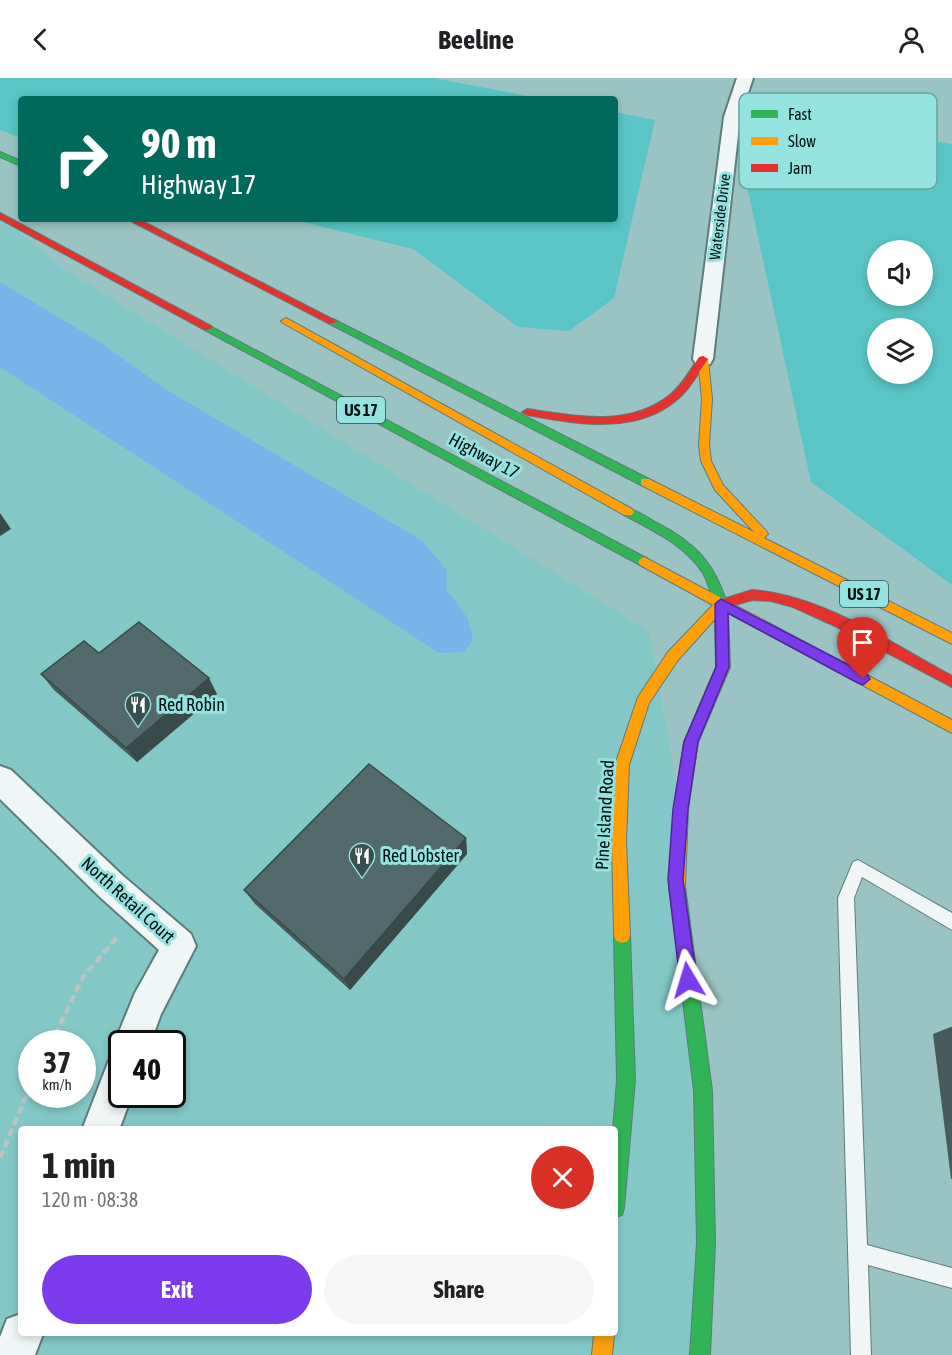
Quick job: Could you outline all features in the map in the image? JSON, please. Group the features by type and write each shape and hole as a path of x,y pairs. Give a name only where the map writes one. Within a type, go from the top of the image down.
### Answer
{"main road":[{"path":"0,154 18,163"},
{"name":"Highway 17","path":"0,216 952,727"},
{"path":"135,222 237,289"},
{"name":"US 17","path":"136,222 952,639"},
{"path":"277,315 306,334 654,527 695,553 707,564 717,582 721,604 723,667 691,742 681,809 676,880 703,1091 706,1243 700,1355"},
{"path":"499,408 594,422 630,419 649,413 676,396 703,359"},
{"path":"703,359 707,407 703,448 708,468 719,486 775,549"},
{"path":"721,604 753,595 789,600 820,613 952,682"},
{"name":"Pine Island Road","path":"618,1173 626,1080 619,841 622,765 643,701 673,656 721,604"},
{"path":"602,1355 604,1336"}],"street":[{"name":"Waterside Drive","path":"740,93 745,78"},
{"name":"Waterside Drive","path":"703,359 732,117 739,96"},
{"name":"North Retail Court","path":"0,779 141,914 179,946 147,1005 137,1030"},
{"path":"102,1126 108,1108"},
{"path":"14,1355 21,1336"}],"lane":[{"path":"861,1355 846,898 858,867 952,922"},
{"path":"856,1252 952,1278"}],"path":[{"path":"57,1030 83,977 109,944 141,914"},
{"path":"0,1158 20,1108"}],"shaded area":[{"path":"0,78 433,78 528,96 18,96 18,137 0,130"},
{"path":"618,113 655,120 614,298 569,331 518,327 413,249 302,222 618,222"},
{"path":"732,117 739,117 739,149"},
{"path":"937,142 952,144 952,585 811,482 748,189 937,189"},
{"path":"0,215 64,269 649,631 681,809 700,1355 0,1355"},
{"path":"0,282 103,344 165,389 423,541 447,571 446,589 467,617 473,639 464,652 439,653 0,367"}],"building":[{"name":"Red Robin","path":"139,622 209,678 126,748 41,674 84,641 99,653"},
{"name":"Red Lobster","path":"369,764 466,838 344,979 244,890"}],"traffic: fast":[{"path":"0,154 18,163"},
{"path":"333,322 645,482"},
{"path":"208,328 644,562"},
{"path":"628,512 687,547 707,570 721,604"},
{"path":"677,886 703,1091 706,1243 700,1355"},
{"path":"618,1173 626,1080 622,935"}],"traffic: slow":[{"path":"286,321 628,512"},
{"path":"703,359 707,399 704,445 706,461 719,487 762,534"},
{"path":"645,482 952,639"},
{"path":"644,562 952,727"},
{"path":"622,935 619,841 622,765 643,701 673,656 721,604"},
{"path":"677,886 681,809 691,742 723,667 721,604"},
{"path":"602,1355 604,1336"}],"traffic: jam":[{"path":"0,216 208,328"},
{"path":"137,222 333,322"},
{"path":"527,412 604,421 641,415 659,408 675,396 703,359"},
{"path":"721,604 752,595 771,596 796,603 852,628 952,682"}],"place":[{"name":"Red Robin","path":"138,728"},
{"name":"Red Lobster","path":"362,879"}],"route":[{"path":"688,980 676,880 681,809 691,742 723,667 721,604 863,679"}]}
